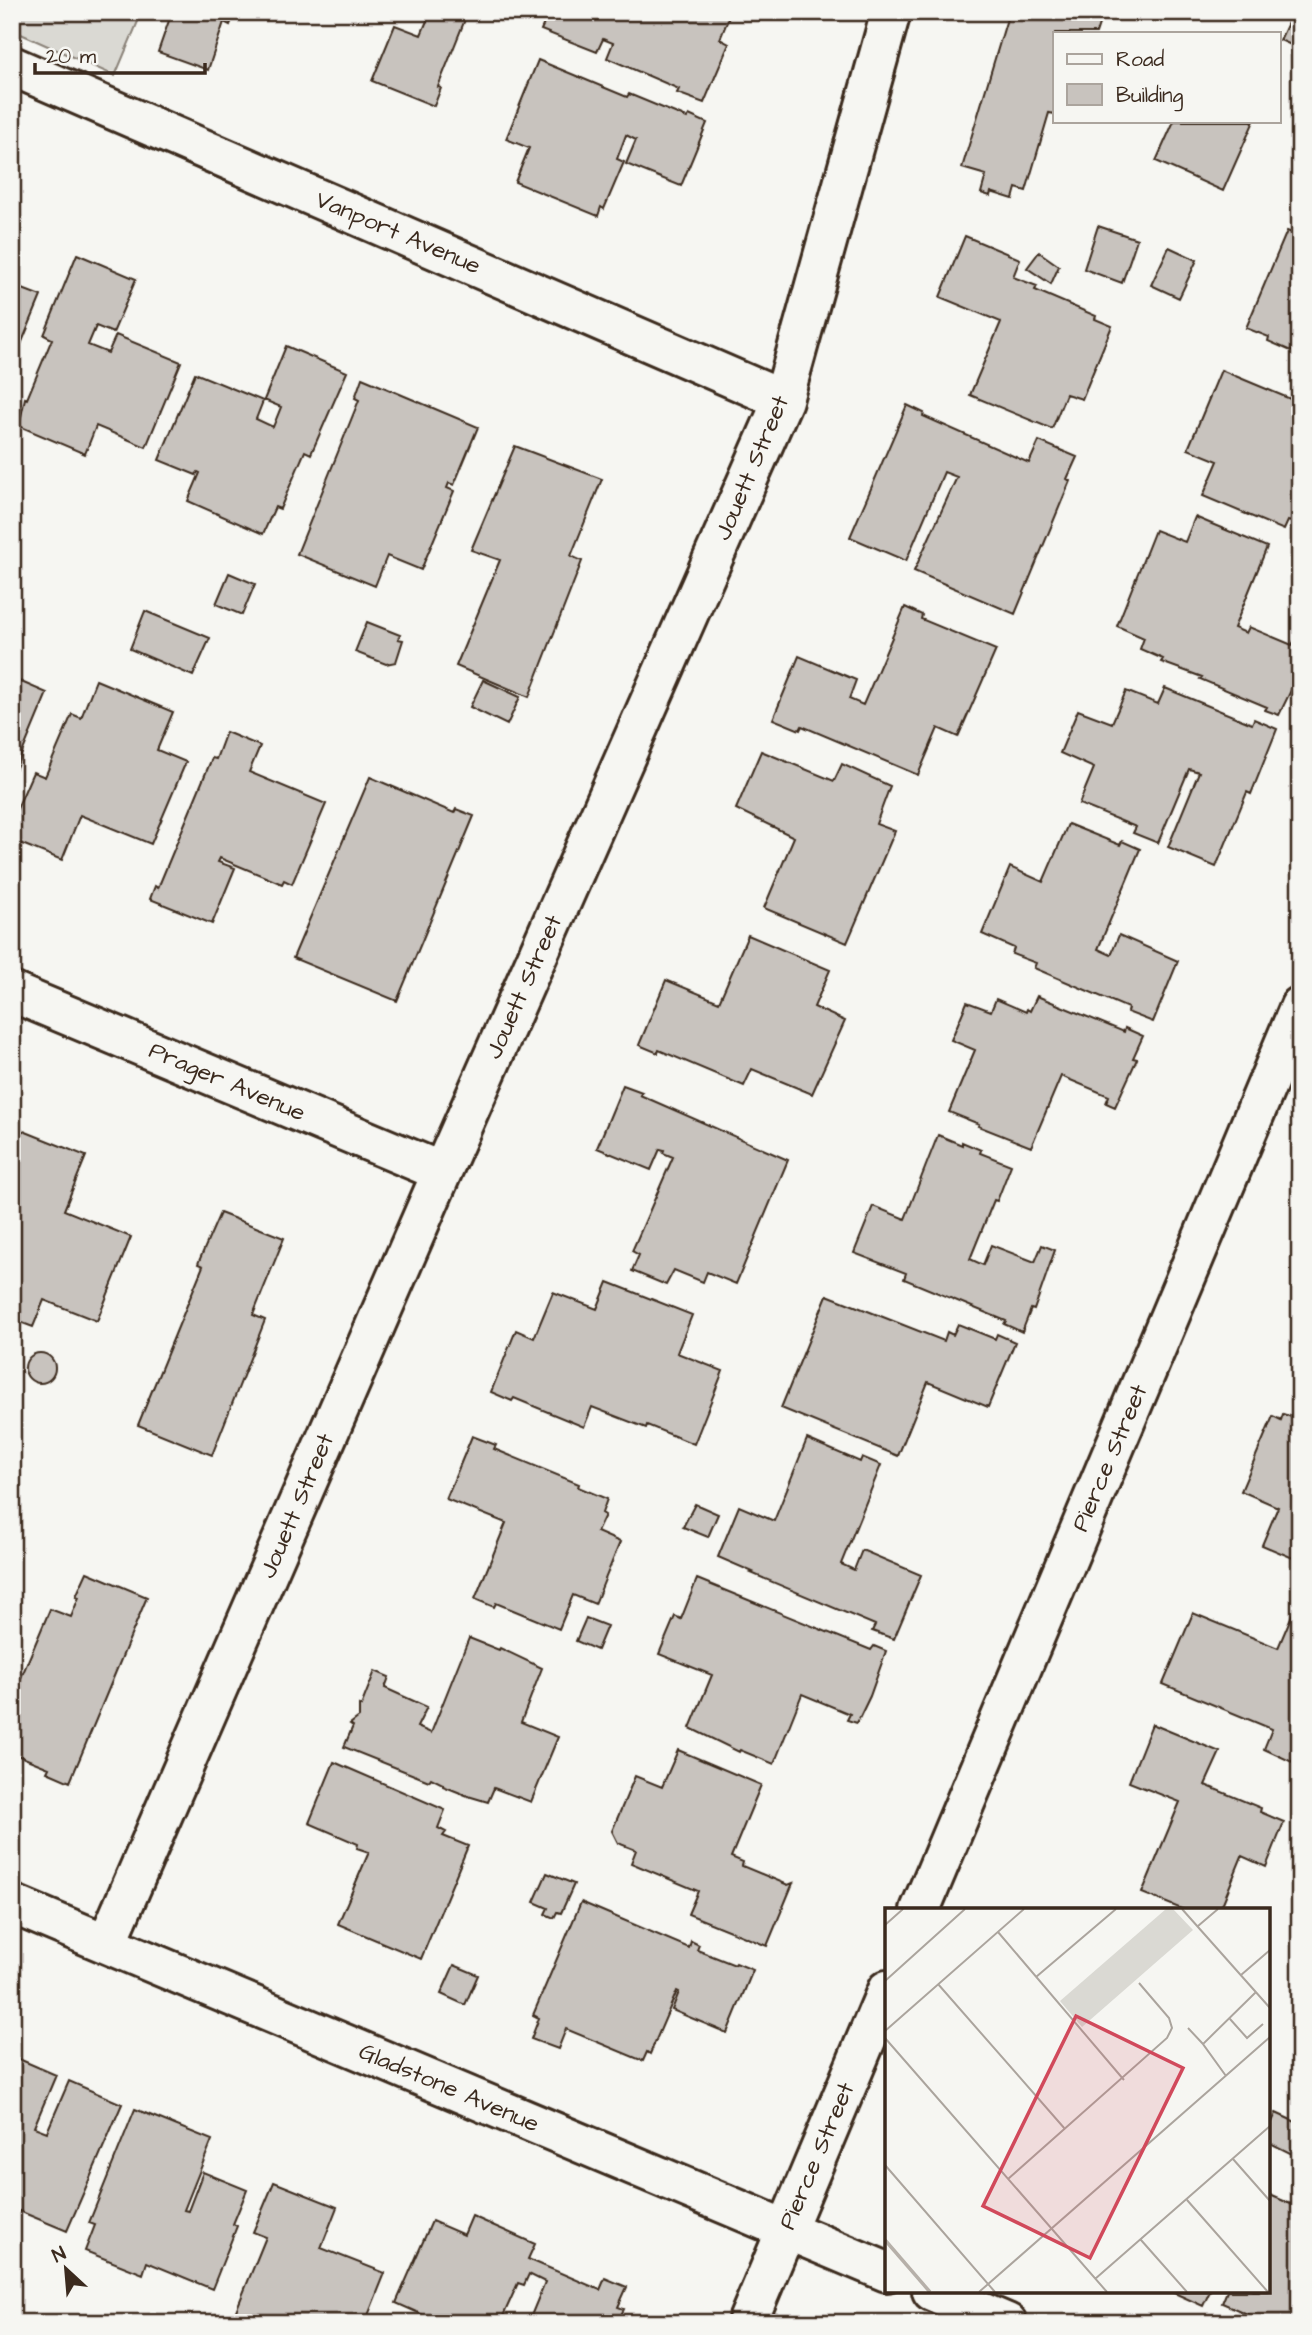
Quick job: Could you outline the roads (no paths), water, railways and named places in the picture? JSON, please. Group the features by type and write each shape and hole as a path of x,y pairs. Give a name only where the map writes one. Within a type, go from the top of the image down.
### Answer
{"street":[{"name":"Jouett Street","path":"107,1943 442,1172 783,400 891,12"},
{"name":"Vanport Avenue","path":"12,66 783,400"},
{"name":"Prager Avenue","path":"12,992 442,1172"},
{"name":"Pierce Street","path":"921,1908 1300,1006"},
{"name":"Gladstone Avenue","path":"12,1904 885,2271"},
{"name":"Pierce Street","path":"747,2323 885,1995"},
{"path":"938,2293 1007,2323"}]}
